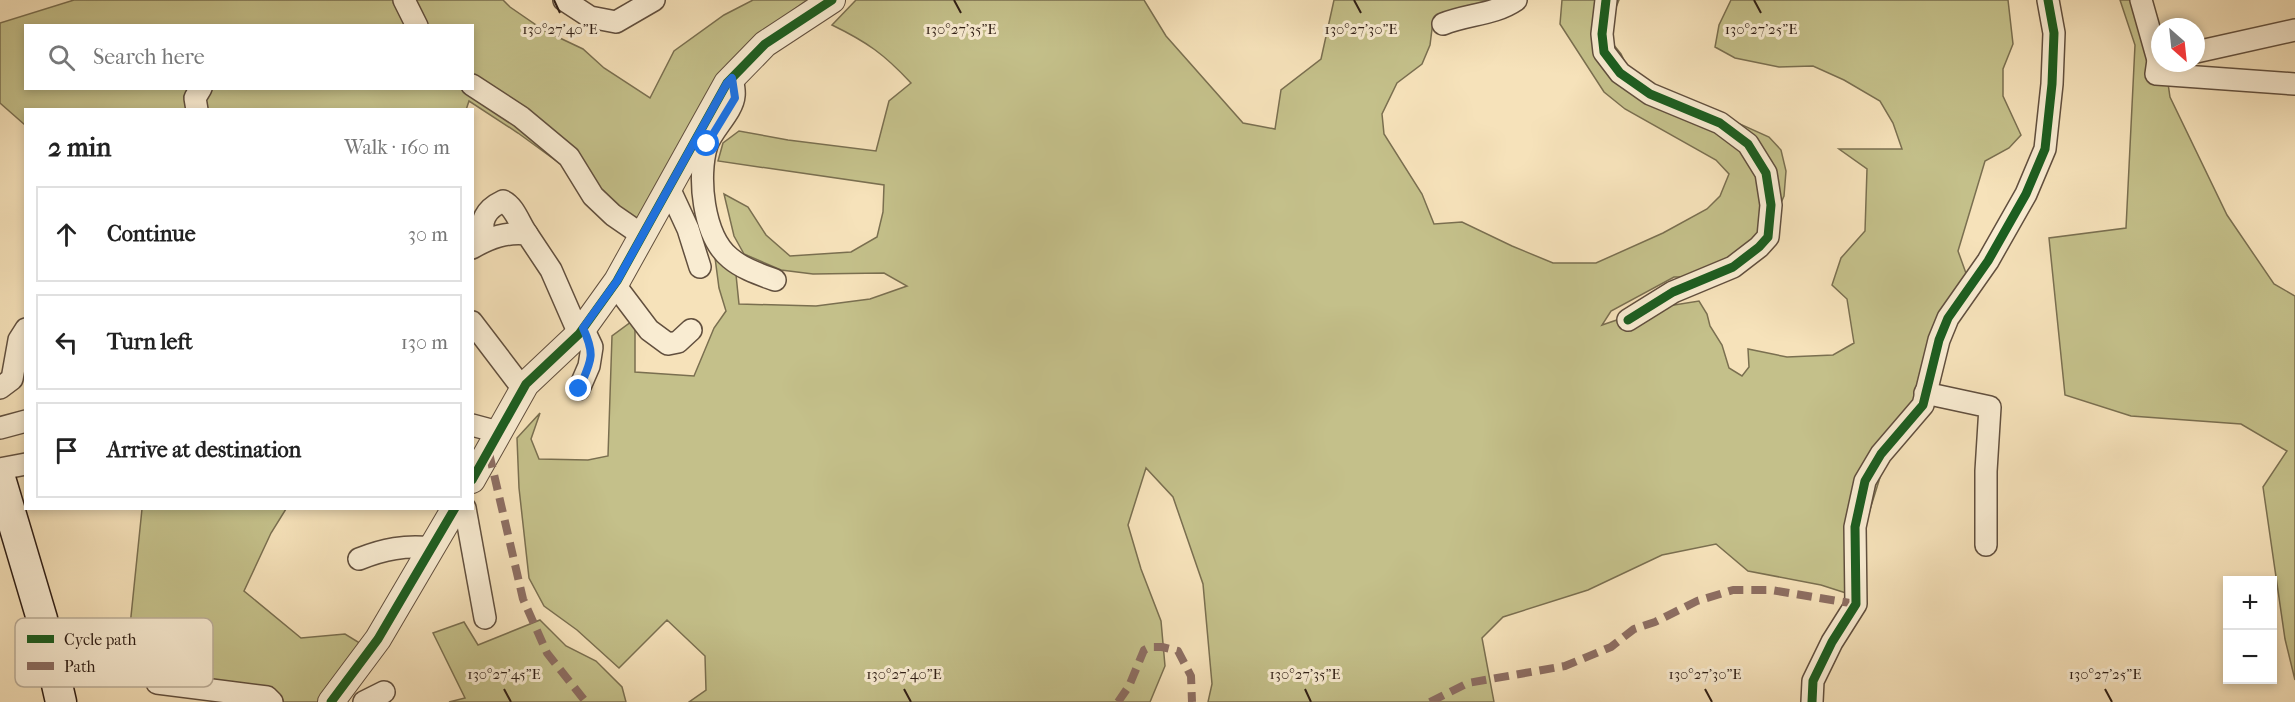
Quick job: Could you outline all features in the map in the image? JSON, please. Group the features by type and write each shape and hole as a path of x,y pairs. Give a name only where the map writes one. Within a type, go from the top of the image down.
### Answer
{"main road":[{"path":"0,478 42,618"},
{"path":"58,687 61,702"}],"street":[{"path":"404,0 416,24"},
{"path":"564,0 590,17 616,22 654,0"},
{"path":"474,476 523,389 581,331 615,285 727,83 765,44 832,0"},
{"path":"1443,24 1461,17 1503,9 1516,0"},
{"path":"1606,0 1602,34 1604,52 1620,73 1650,94 1720,123 1748,144 1766,173 1771,205 1768,237 1760,247 1733,267 1673,292 1628,320"},
{"path":"1812,702 1813,681 1832,642 1856,604 1855,527 1865,482 1881,454 1923,405 1939,340 1948,318 1988,261 2026,194 2045,149 2054,43 2048,0"},
{"path":"2141,0 2151,33"},
{"path":"2205,50 2295,30"},
{"path":"2156,72 2156,74 2295,84"},
{"path":"732,78 735,98 707,144 702,174 705,210 719,246 729,258 746,270 775,280"},
{"path":"474,86 521,117 569,157 593,196 613,215 642,235"},
{"path":"197,108 195,98 200,90"},
{"path":"669,188 688,229 700,267"},
{"path":"479,244 483,220 491,207 503,201 511,205 516,218 551,270 581,331 592,347 589,366 579,389"},
{"path":"479,244 509,232 527,234"},
{"path":"615,285 650,330 668,344 678,342 692,330"},
{"path":"474,325 523,389"},
{"path":"0,388 12,379 19,340 24,332"},
{"path":"1925,393 1990,406 1986,471 1986,545"},
{"path":"0,428 24,422"},
{"path":"474,426 498,432"},
{"path":"0,469 24,464"},
{"path":"331,702 378,639 454,510"},
{"path":"465,510 485,618"},
{"path":"359,559 384,549 411,546 432,548"},
{"path":"188,687 267,697 272,702"},
{"path":"364,702 384,692"}],"shaded area":[{"path":"74,0 503,0 545,31 583,49 604,68 650,98 674,51 724,15 753,0 807,0 784,17 633,244 581,179 469,101 467,108 24,108 24,124 0,103 0,23"},
{"path":"856,0 1144,0 1166,36 1243,123 1275,129 1281,90 1321,59 1334,0 1511,0 1433,21 1430,45 1422,64 1397,83 1382,114 1384,134 1422,194 1434,224 1462,222 1553,263 1596,263 1663,233 1707,209 1720,196 1729,174 1716,160 1625,109 1604,92 1560,24 1562,0 1619,0 1605,34 1621,54 1631,75 1769,137 1781,150 1786,171 1784,196 1771,225 1702,277 1674,277 1611,311 1602,325 1649,309 1699,301 1707,314 1710,326 1722,345 1729,368 1742,376 1749,367 1748,349 1787,357 1833,355 1854,343 1847,299 1832,285 1841,258 1865,231 1867,169 1839,149 1902,149 1893,123 1880,101 1844,80 1813,66 1779,67 1735,58 1715,47 1719,25 1731,0 2008,0 2013,44 2003,69 2003,96 2021,135 2009,148 1985,161 1958,251 1967,276 1949,298 1932,353 1932,372 1882,471 1854,561 1849,594 1821,585 1748,571 1716,544 1662,555 1588,590 1503,617 1482,638 1494,702 1208,702 1212,684 1203,584 1173,497 1146,468 1128,525 1141,569 1161,621 1165,666 1150,702 689,702 706,690 705,656 667,620 619,668 577,630 544,606 529,578 519,488 517,438 540,413 531,439 539,459 588,460 608,456 612,336 635,319 635,372 694,376 714,328 726,311 719,288 709,212 735,265 739,304 816,306 870,299 907,286 884,273 813,274 781,270 744,254 734,236 724,194 748,207 766,235 790,256 851,252 877,237 883,212 884,185 718,161 723,143 739,131 788,140 876,151 889,101 911,83 875,50 832,25"},
{"path":"2120,0 2151,0 2155,18 2151,18 2151,72 2166,72 2170,97 2227,215 2274,284 2295,296 2295,680 2285,639 2263,487 2287,451 2241,424 2131,416 2065,395 2049,238 2126,228 2135,45"},
{"path":"142,510 285,510 271,533 244,591 301,638 345,634 363,645 328,702 238,702 211,687 213,687 213,618 131,618"},
{"path":"540,620 566,646 596,661 622,687 626,702 449,702 465,698 433,633 464,622 478,645"}],"marked path":[{"path":"489,453 523,599 547,653 586,702"},
{"path":"1430,702 1468,683 1565,666 1611,647 1634,629 1655,622 1697,601 1733,590 1771,590 1856,604"},
{"path":"1118,702 1129,686 1144,650 1150,647 1178,651 1191,676 1192,702"}],"cycle path":[{"path":"474,476 526,384 579,334 617,281 727,83 765,44 832,0"},
{"path":"1606,0 1602,34 1604,52 1620,73 1650,94 1720,123 1748,144 1766,173 1771,205 1768,237 1759,247 1733,267 1673,292 1628,320"},
{"path":"1812,702 1813,681 1832,642 1856,604 1855,527 1865,481 1881,454 1923,405 1939,340 1948,318 1988,261 2026,194 2045,149 2052,84 2054,33 2048,0"},
{"path":"331,702 378,639 454,510"}],"route":[{"path":"579,389 589,366 592,347 583,328 617,281 727,83 732,78 735,98 707,144"}]}
